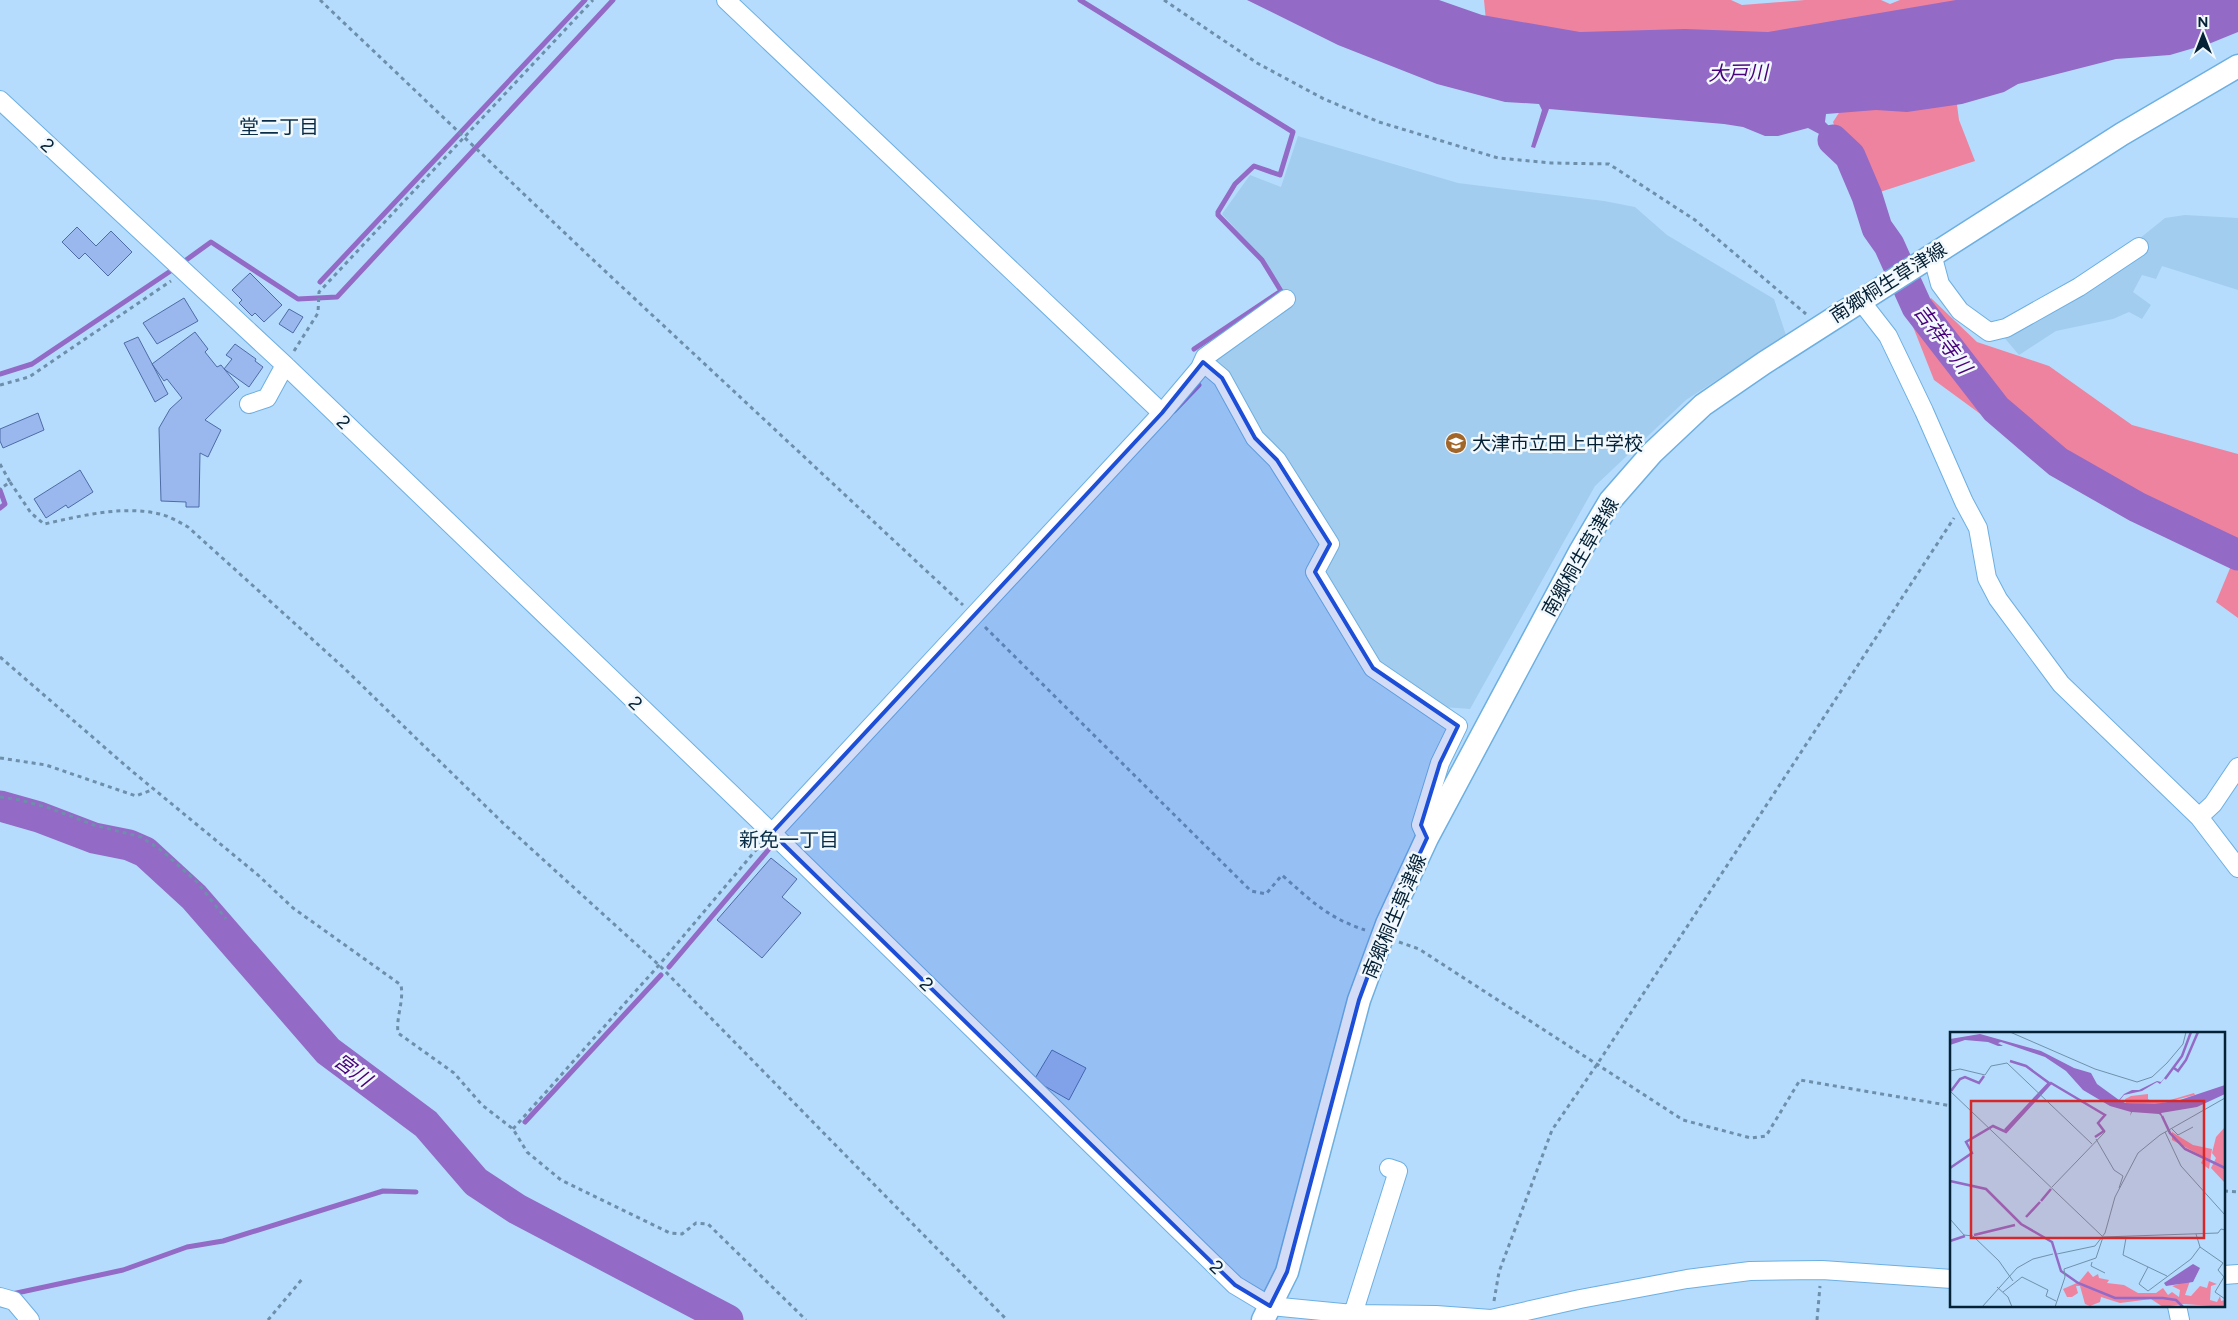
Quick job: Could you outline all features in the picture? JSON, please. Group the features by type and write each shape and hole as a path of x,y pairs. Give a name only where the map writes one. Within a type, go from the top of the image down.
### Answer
{"main road":[{"name":"南郷桐生草津線","path":"1270,1315 1287,1272 1359,1000 1382,936 1427,838 1610,501 1652,453 1703,405 1820,325 2122,134 2238,66"}],"street":[{"path":"726,0 1162,413"},
{"name":"2","path":"0,100 285,365 772,833 1235,1285 1270,1315"},
{"path":"1929,256 1940,284 1960,311 1989,332 2006,328 2079,287 2139,247"},
{"path":"772,833 1162,413 1200,368 1205,357 1286,300"},
{"path":"1860,300 1888,336 1924,411 1964,502 1978,528 1987,578 1998,599 2061,684 2199,817 2238,868"},
{"path":"1203,362 1222,378 1255,438 1276,460 1330,544 1315,572 1373,668 1458,726 1440,763 1421,825 1427,838"},
{"path":"249,404 267,398 285,365"},
{"path":"2199,817 2213,804 2238,768"},
{"path":"1353,1314 1398,1171 1389,1168"},
{"path":"1270,1315 1436,1315 1491,1320 1580,1299 1686,1279 1750,1271 1822,1270 1950,1279"},
{"path":"0,1298 14,1301 30,1320"}],"path":[{"path":"320,0 974,616 1251,891 1266,894 1282,875 1320,910 1346,924 1419,949 1598,1063 1683,1120 1751,1138 1766,1136 1800,1080 1950,1106"},
{"path":"285,365 318,313 319,292 593,0"},
{"path":"1164,0 1257,63 1324,100 1380,122 1498,158 1551,163 1609,164 1694,220 1820,325"},
{"path":"0,385 29,377 168,284 183,270"},
{"path":"0,464 31,513 44,524 78,516 123,511 160,514 188,526 344,668 504,824 659,965 1007,1320"},
{"path":"0,489 10,482"},
{"path":"1491,1320 1499,1272 1552,1130 1598,1063 1964,502"},
{"path":"0,657 154,789 258,874 293,908 401,985 403,998 396,1020 398,1033 454,1073 482,1105 513,1129 527,1152 561,1180 670,1233 682,1234 696,1223 708,1224 806,1320"},
{"path":"0,758 46,765 136,796 154,789"},
{"path":"0,797 49,808 94,825 141,837 161,850 197,882 226,919"},
{"path":"513,1129 659,965 752,853 772,833"},
{"path":"1817,1320 1822,1270"},
{"path":"268,1320 303,1278"}],"highlighted area":[{"path":"1203,362 1222,378 1255,438 1277,460 1330,544 1315,572 1373,668 1458,726 1440,763 1421,825 1427,838 1387,924 1359,1000 1287,1272 1270,1306 1235,1285 772,833 1162,413"}],"shaded area":[{"path":"1484,0 1731,0 1742,5 1805,0 1881,0 1890,4 1900,0 1970,0 1770,36 1580,38 1486,21"},
{"path":"1956,97 1959,120 1975,161 1877,193 1851,173 1833,122 1846,102"},
{"name":"大津市立田上中学校","path":"1298,136 1458,183 1604,201 1635,207 1667,235 1774,299 1786,335 1686,400 1595,486 1470,709 1443,707 1380,662 1322,572 1340,543 1214,361 1293,305 1263,259 1222,214 1250,175 1281,187"},
{"path":"2185,215 2238,218 2238,290 2162,266 2156,279 2142,275 2133,292 2151,305 2142,319 2129,312 2113,319 2056,331 2019,355 1997,329 2129,247 2165,218"},
{"path":"1931,298 1977,342 2049,366 2132,425 2238,454 2238,542 2054,468 1934,380 1910,319"},
{"path":"2238,549 2238,618 2216,602"}],"water":[{"name":"大戸川","path":"1247,0 1439,0 1482,15 1580,32 1685,29 1768,32 1956,0 2238,0 2238,32 2211,43 2170,55 2116,59 2018,84 2004,92 1962,104 1907,112 1876,110 1826,114 1825,122 1846,147 1860,177 1842,154 1829,146 1823,136 1808,128 1778,136 1765,136 1743,127 1724,124 1549,109 1535,148 1531,147 1542,110 1539,104 1505,102 1437,84 1338,45"}],"building":[{"path":"77,227 96,246 111,231 132,252 108,276 85,253 79,259 62,242"},
{"path":"250,273 282,305 264,322 255,313 252,316 239,303 242,300 232,290"},
{"path":"184,298 198,321 157,344 143,323"},
{"path":"289,309 303,317 293,333 279,324"},
{"path":"195,332 208,349 205,352 217,367 221,365 239,387 205,420 221,430 208,457 200,453 199,507 186,507 186,502 161,501 159,428 170,409 182,398 167,379 164,381 152,364"},
{"path":"138,337 168,394 155,402 124,343"},
{"path":"235,344 256,359 255,361 263,367 249,387 224,369 232,359 226,355"},
{"path":"38,413 44,430 3,448 0,441 0,429"},
{"path":"80,470 93,492 68,508 66,505 46,518 34,499"},
{"path":"771,858 797,879 782,897 801,913 762,958 717,920"},
{"path":"1052,1050 1086,1068 1069,1100 1034,1080"}],"waterway":[{"path":"320,282 585,0"},
{"path":"182,263 211,242 298,299 337,297 613,0"},
{"path":"1080,0 1293,132 1280,175 1254,166 1235,184 1218,212 1218,215 1262,260 1281,291 1194,349"},
{"name":"吉祥寺川","path":"1833,140 1850,156 1867,196 1877,228 1889,245 1917,307 1996,409 2058,462 2137,507 2238,555"},
{"path":"0,374 32,364 175,268"},
{"path":"1174,411 1199,385"},
{"path":"0,490 5,504 0,508"},
{"name":"宮川","path":"0,806 39,817 94,838 129,845 145,852 194,897 328,1051 426,1124 476,1182 517,1209 728,1320"},
{"path":"669,967 769,849"},
{"path":"525,1122 661,975"},
{"path":"12,1294 123,1270 187,1247 223,1241 383,1191 416,1192"}],"place":[{"name":"大津市立田上中学校","path":"1456,443"}],"district":[{"name":"堂二丁目","path":"279,127"},
{"name":"新免一丁目","path":"789,840"}]}
